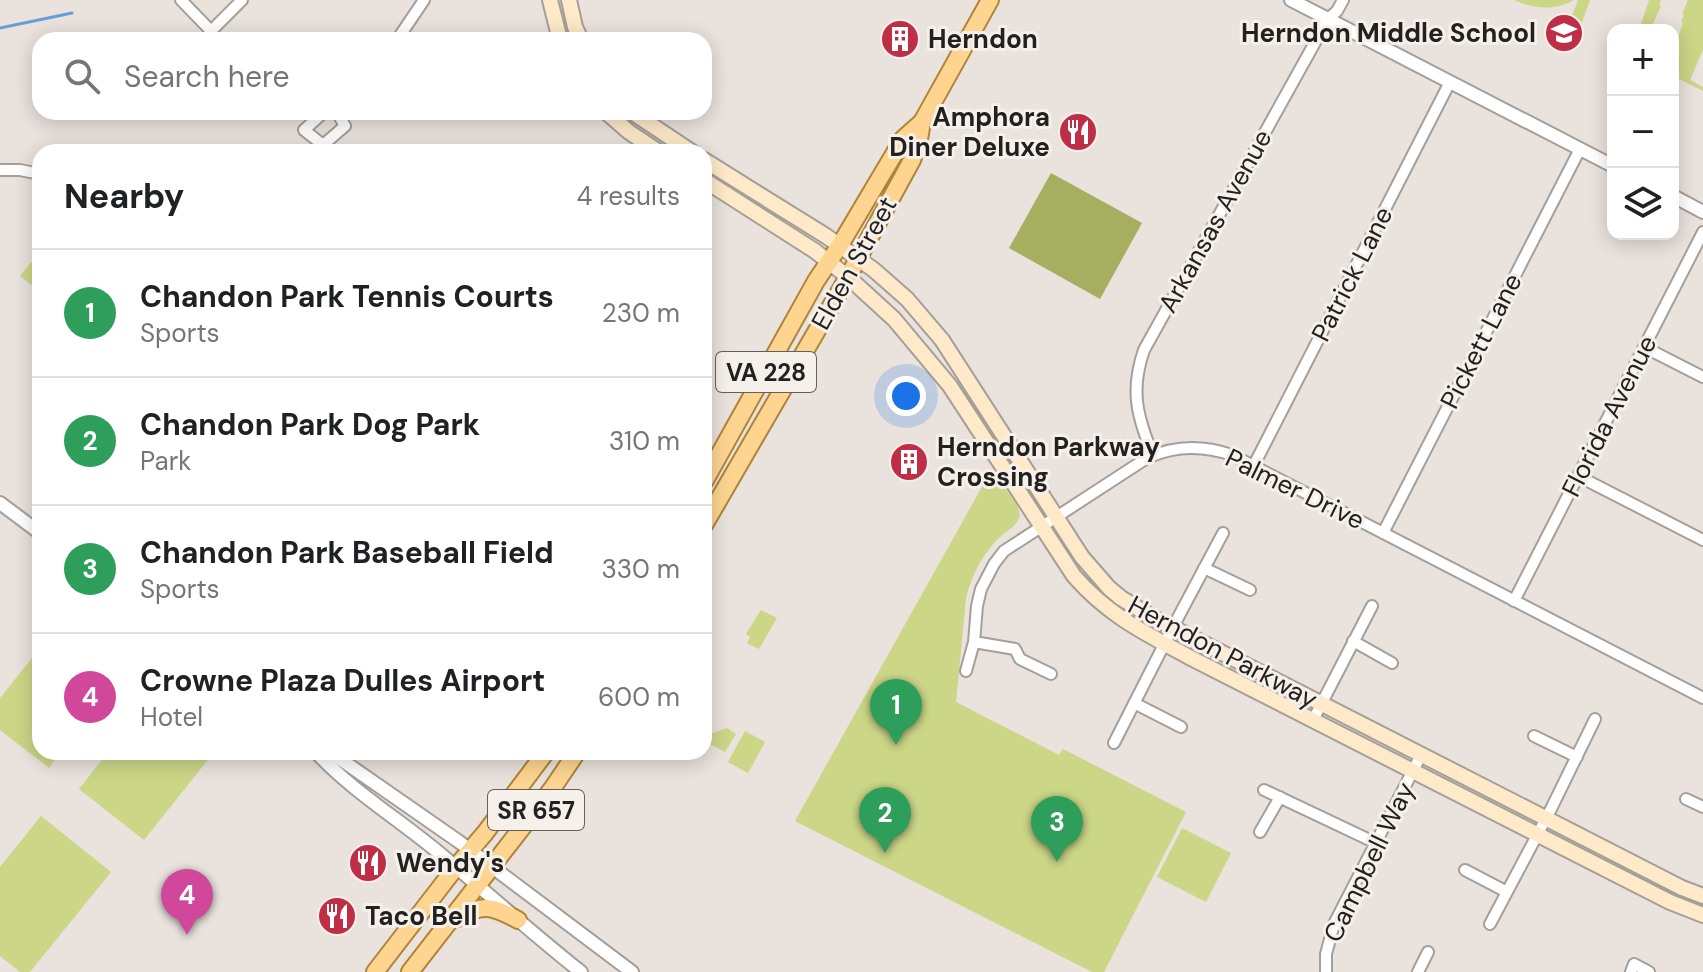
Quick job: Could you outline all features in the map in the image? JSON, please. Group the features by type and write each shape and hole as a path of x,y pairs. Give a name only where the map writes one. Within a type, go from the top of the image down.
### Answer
{"main road":[{"path":"550,0 558,32"},
{"path":"569,0 577,32"},
{"name":"Elden Street","path":"712,468 816,281 903,139 922,122 990,0"},
{"path":"615,120 647,144"},
{"path":"644,120 680,144"},
{"name":"Elden Street","path":"712,511 912,160 922,122"},
{"name":"Herndon Parkway","path":"712,165 840,245 907,299 936,332 1090,567 1121,598 1421,755 1703,896"},
{"name":"Herndon Parkway","path":"712,185 815,251 894,319 937,369 1074,576 1116,616 1670,902 1703,915"},
{"name":"SR 657","path":"375,972 540,760"},
{"name":"SR 657","path":"410,972 572,760"},
{"path":"449,923 482,907 500,910 518,920"}],"street":[{"path":"181,0 211,31 242,0"},
{"path":"402,32 424,0"},
{"path":"1291,0 1607,163"},
{"name":"Arkansas Avenue","path":"1153,455 1142,430 1136,398 1137,374 1144,350 1328,19 1343,0"},
{"name":"Patrick Lane","path":"1253,467 1450,82"},
{"path":"315,120 304,130 322,144"},
{"path":"324,144 345,126 342,120"},
{"name":"Pickett Lane","path":"1383,533 1580,149"},
{"path":"0,170 32,172"},
{"path":"1679,199 1703,212"},
{"name":"Florida Avenue","path":"1514,601 1703,232"},
{"path":"1644,347 1703,377"},
{"name":"Palmer Drive","path":"966,671 974,642 977,606 987,575 1004,551 1153,455 1174,448 1204,448 1232,455 1703,698"},
{"path":"1578,476 1703,540"},
{"path":"0,503 32,527"},
{"path":"1114,743 1223,533"},
{"path":"1204,568 1250,590"},
{"path":"1313,720 1372,606"},
{"path":"1353,641 1392,663"},
{"path":"974,642 1015,649 1020,659 1051,674"},
{"path":"1134,703 1181,727"},
{"path":"1490,924 1539,834 1595,719"},
{"path":"1534,736 1577,757"},
{"name":"Campbell Way","path":"1326,972 1326,954 1334,924 1421,755"},
{"path":"324,760 353,788 456,867 581,972"},
{"path":"341,760 492,866 632,972"},
{"path":"1264,790 1376,843"},
{"path":"1260,832 1280,797"},
{"path":"1686,799 1703,807"},
{"path":"1465,870 1507,892"},
{"path":"1418,972 1428,952"},
{"path":"1631,972 1634,964 1649,972"}],"green space":[{"path":"1514,0 1574,0 1544,8"},
{"path":"1578,0 1590,0 1578,33 1567,28"},
{"path":"1649,0 1661,0 1653,24 1641,24"},
{"path":"1688,0 1703,0 1703,50 1690,80 1703,87 1703,91 1679,79 1682,14"},
{"path":"1051,173 1142,223 1100,299 1009,248"},
{"path":"31,262 32,263 32,286 20,276"},
{"path":"992,469 1018,507 1019,517 1015,525 988,550 968,589 956,702 1059,755 1063,749 1186,812 1104,972 1092,972 795,821"},
{"path":"761,610 777,618 759,649 747,643 750,637 746,634"},
{"path":"32,658 32,755 0,730 0,698"},
{"path":"727,728 736,734 725,752 712,745 714,733"},
{"path":"745,731 765,742 748,773 728,762"},
{"path":"39,760 55,760 49,768"},
{"path":"102,760 208,760 144,840 79,789"},
{"path":"41,816 111,872 30,972 20,972 0,956 0,867"},
{"path":"1182,828 1231,853 1206,902 1157,877"}],"waterway":[{"path":"0,28 72,13"}],"place":[{"name":"Herndon Middle School","path":"1564,33"},
{"name":"Herndon","path":"900,39"},
{"name":"Amphora Diner Deluxe","path":"1078,132"},
{"name":"Herndon Parkway Crossing","path":"909,462"},
{"name":"Chandon Park Tennis Courts","path":"896,745"},
{"name":"Chandon Park Dog Park","path":"885,853"},
{"name":"Chandon Park Baseball Field","path":"1057,862"},
{"name":"Wendy's","path":"368,863"},
{"name":"Taco Bell","path":"337,916"},
{"name":"Crowne Plaza Dulles Airport","path":"187,935"}]}
